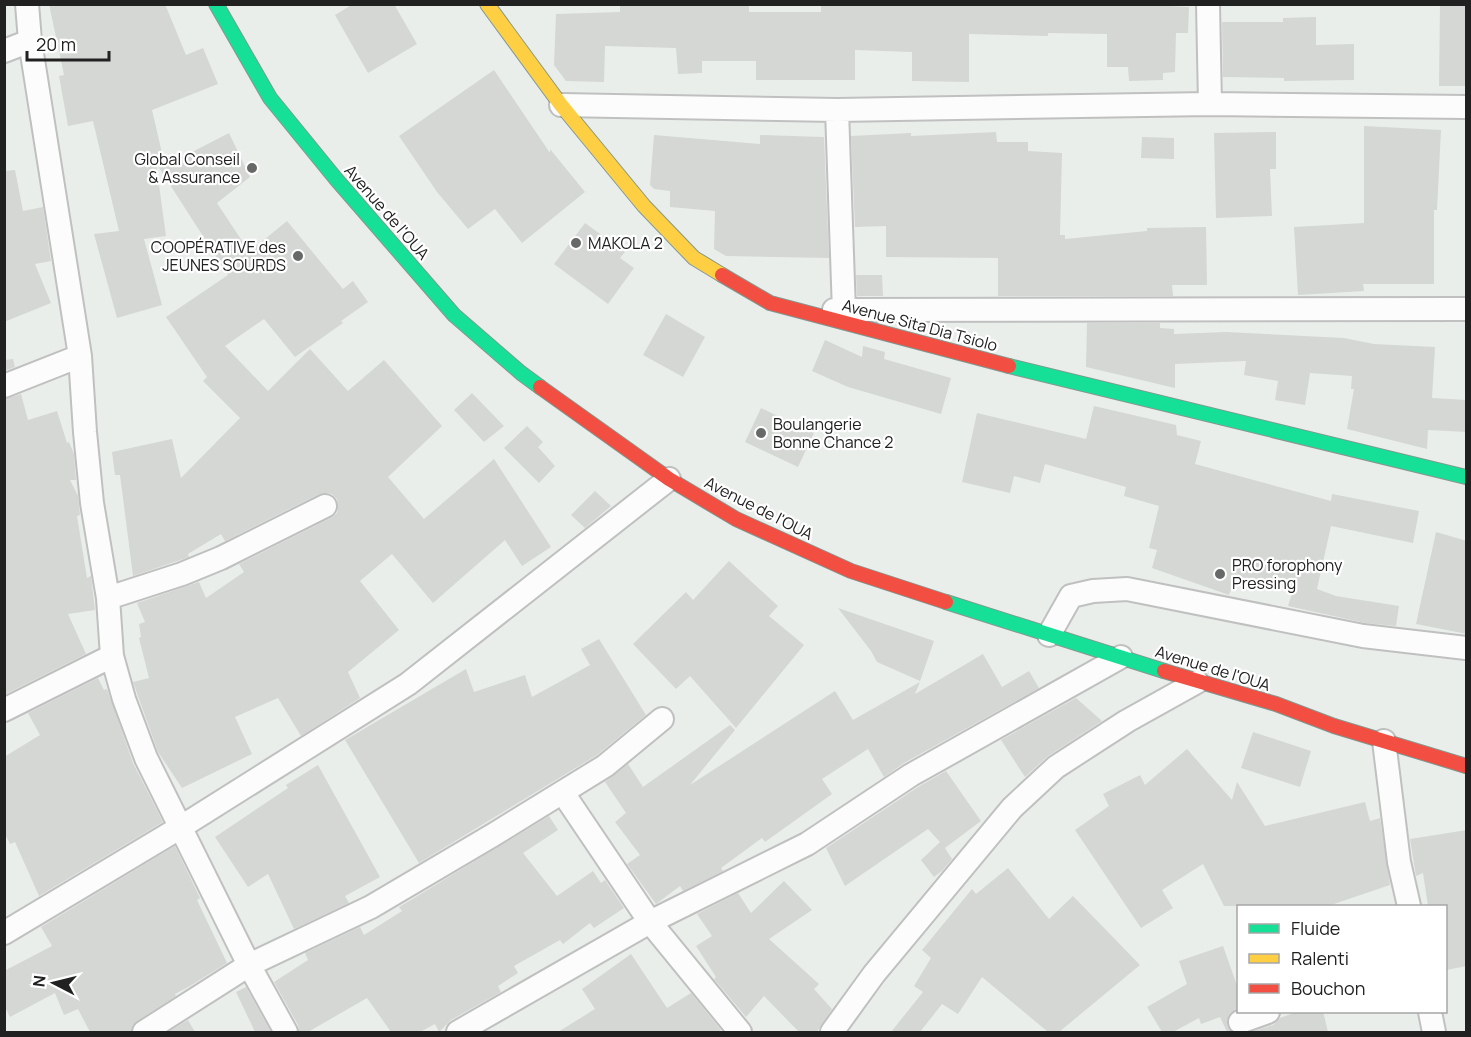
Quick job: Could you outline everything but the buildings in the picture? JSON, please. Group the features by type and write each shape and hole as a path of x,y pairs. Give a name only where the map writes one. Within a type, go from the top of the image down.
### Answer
{"main road":[{"name":"Avenue de l'OUA","path":"216,4 270,99 454,315 521,373 669,479 736,519 852,571 1467,766"},
{"name":"Avenue Sita Dia Tsiolo","path":"487,4 561,105 644,206 694,258 770,303 1038,374 1467,477"}],"street":[{"path":"27,4 30,41 80,356 92,503 108,598 112,656 124,699 146,758 249,965 286,1032"},
{"path":"1208,4 1210,104"},
{"path":"4,51 30,41"},
{"path":"561,105 837,110 1210,104 1467,107"},
{"path":"837,110 844,312"},
{"path":"770,303 844,312 1467,309"},
{"path":"4,386 80,356"},
{"path":"4,933 181,827 408,684 669,479"},
{"path":"108,598 182,574 221,558 325,506"},
{"path":"1049,635 1071,596 1093,591 1127,589 1364,636 1467,648"},
{"path":"4,710 112,656"},
{"path":"458,1032 650,922 807,844 911,775 1121,657"},
{"path":"832,1032 874,974 1012,808 1056,767 1127,721 1197,682"},
{"path":"144,1032 249,965 371,907 562,793 605,766 662,718"},
{"path":"1384,741 1399,862 1409,905"},
{"path":"562,793 650,922 740,1032"},
{"path":"1240,1022 1263,1013"},
{"path":"1430,1013 1434,1032"}],"traffic: fast":[{"path":"216,4 270,98 336,179 454,315 540,387"},
{"path":"1009,366 1466,477"},
{"path":"946,602 1164,671"}],"traffic: slow":[{"path":"487,4 561,105 644,206 694,258 722,275"}],"traffic: jam":[{"path":"722,275 770,303 1009,366"},
{"path":"540,387 669,479 736,519 851,571 946,602"},
{"path":"1164,671 1276,704 1334,726 1466,766"}],"place":[{"name":"Global Conseil & Assurance","path":"252,168"},
{"name":"MAKOLA 2","path":"576,243"},
{"name":"COOPÉRATIVE des JEUNES SOURDS","path":"298,256"},
{"name":"Boulangerie Bonne Chance 2","path":"761,433"},
{"name":"PRO forophony Pressing","path":"1220,574"}]}
